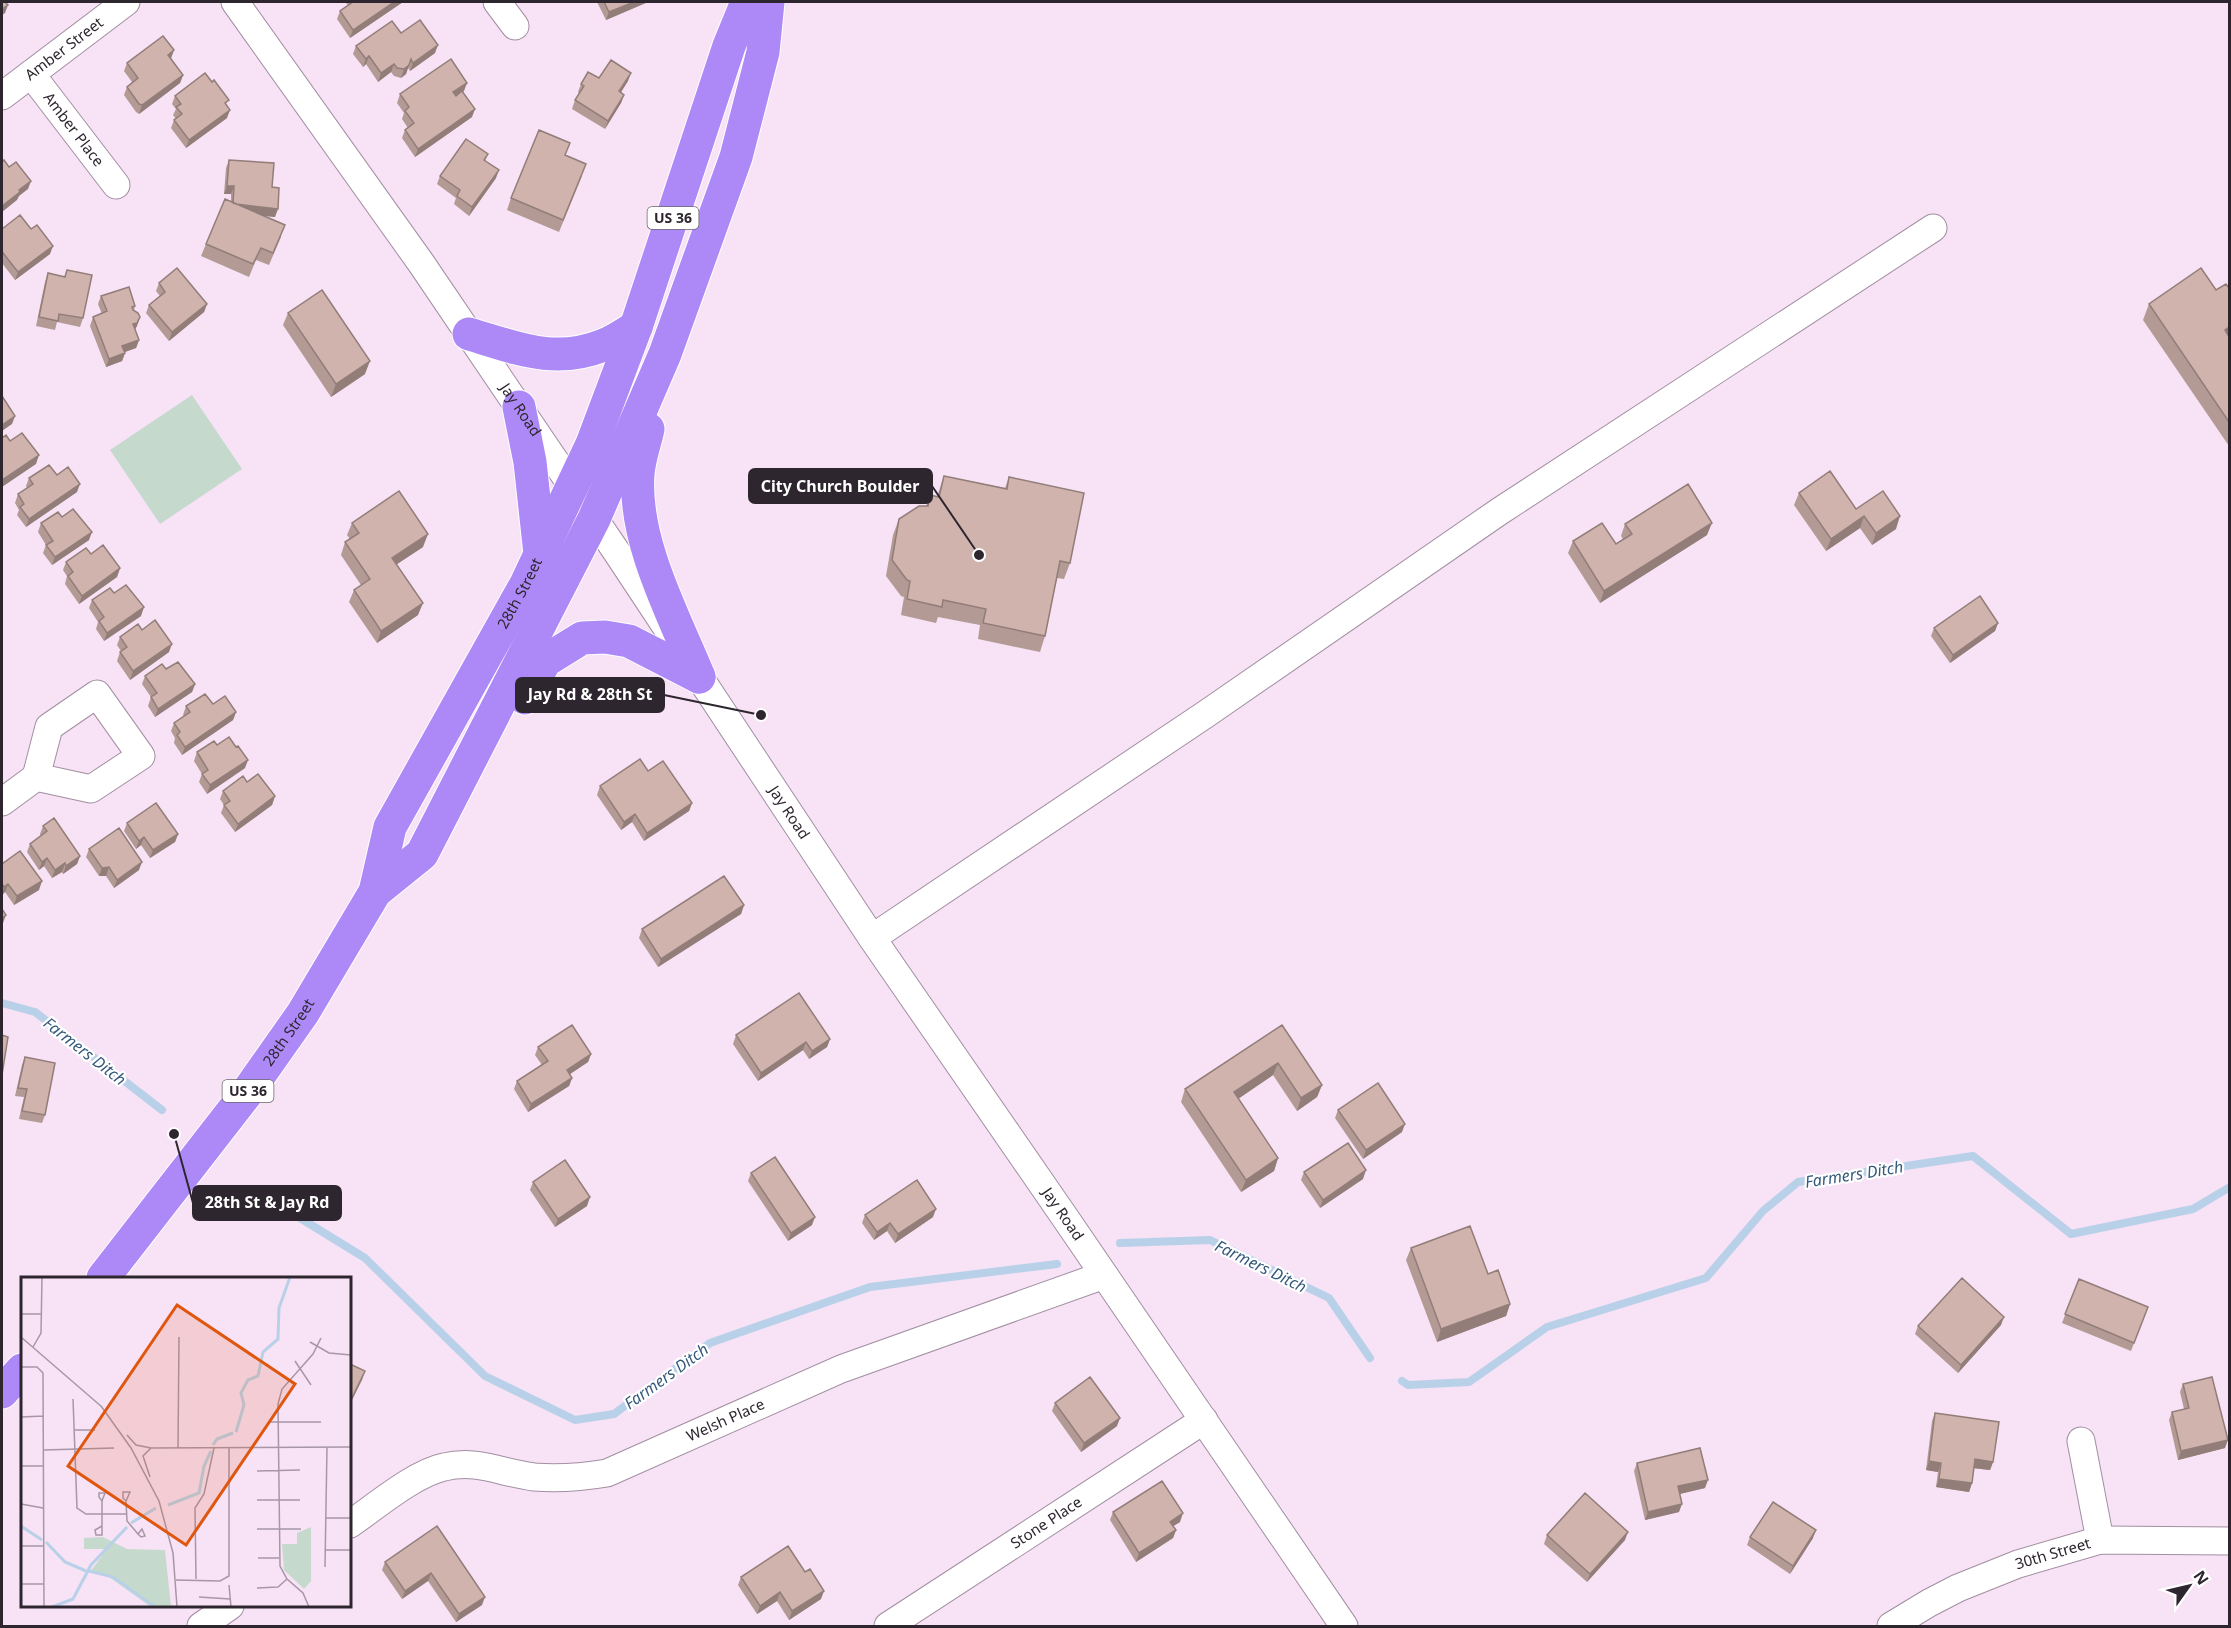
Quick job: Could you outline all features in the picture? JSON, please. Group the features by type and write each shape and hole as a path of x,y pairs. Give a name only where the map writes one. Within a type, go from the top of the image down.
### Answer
{"highway":[{"name":"US 36","path":"573,488 636,327 729,46 747,2"},
{"name":"US 36","path":"594,519 664,354 736,157 763,52 768,2"},
{"path":"469,334 536,354 559,356 580,353 606,345 636,327"},
{"path":"664,354 638,473 639,512 650,557 699,677"},
{"path":"519,407 534,490 540,554"},
{"name":"28th Street","path":"104,1277 265,1067 303,1013 375,892 390,827 507,621 573,488"},
{"name":"28th Street","path":"375,892 422,854 594,519"},
{"path":"422,854 460,815 545,661 567,646 582,638 604,637 629,641 699,677"},
{"path":"2,1392 21,1371"}],"street":[{"name":"Amber Street","path":"2,96 126,2"},
{"name":"Jay Road","path":"235,2 519,407 872,938 1344,1626"},
{"path":"497,2 514,26"},
{"name":"Amber Place","path":"31,74 116,185"},
{"path":"872,938 1206,714 1500,511 1934,228"},
{"path":"2,802 36,777"},
{"name":"Welsh Place","path":"351,1523 413,1480 441,1467 470,1463 534,1477 578,1478 608,1473 841,1369 1104,1275"},
{"name":"Stone Place","path":"888,1626 1204,1420"},
{"path":"2081,1441 2100,1540"},
{"name":"30th Street","path":"1891,1626 1958,1588 2018,1564 2100,1540 2229,1540"},
{"path":"201,1626 227,1607"}],"green space":[{"path":"192,395 242,469 160,524 110,450"}],"building":[{"path":"2,2 8,5 2,9"},
{"path":"353,2 394,2 353,30 340,11"},
{"path":"604,2 634,2 609,12"},
{"path":"420,20 438,45 413,63 411,59 409,65 404,69 397,68 394,64 381,73 369,56 366,59 356,46 392,21 401,33"},
{"path":"163,36 174,50 168,55 183,75 142,105 127,87 138,78 127,63"},
{"path":"451,59 467,83 453,92 456,96 462,91 475,109 418,149 405,130 414,123 405,111 409,107 400,94"},
{"path":"611,60 631,73 619,91 624,95 608,121 575,100 584,86 581,84 588,72 599,78"},
{"path":"205,73 212,82 214,80 229,100 225,103 230,110 189,140 174,120 182,114 176,107 181,104 175,96"},
{"path":"539,130 570,143 565,155 586,164 563,220 511,198"},
{"path":"466,139 488,154 484,160 499,170 472,207 457,196 460,190 440,176"},
{"path":"4,160 9,167 16,162 31,181 2,206 2,162"},
{"path":"229,160 274,163 272,187 279,188 278,209 233,203 234,186 227,186"},
{"path":"225,199 285,225 273,253 261,248 253,264 206,244"},
{"path":"20,215 31,229 37,225 53,246 18,272 2,254 2,229"},
{"path":"177,268 207,304 172,332 149,305 165,292 159,283"},
{"path":"2201,268 2216,290 2226,284 2229,288 2229,327 2225,330 2229,337 2229,422 2149,304"},
{"path":"67,270 92,275 83,318 59,314 58,321 39,317 48,273 65,277"},
{"path":"129,287 135,306 132,307 133,310 140,317 137,323 133,324 139,340 122,346 125,353 109,359 93,317 107,311 101,296"},
{"path":"322,290 370,361 336,384 288,313"},
{"path":"2,396 15,416 2,425"},
{"path":"22,433 39,455 2,480 2,438 6,435 10,441"},
{"path":"49,465 57,475 68,467 80,484 29,519 20,507 24,504 18,494 33,484 29,478"},
{"path":"1830,471 1856,509 1883,491 1900,516 1876,533 1864,516 1831,539 1799,493"},
{"path":"944,476 1007,489 1009,477 1084,493 1070,563 1060,561 1045,636 983,623 986,609 943,600 942,607 907,599 910,581 892,560 899,519 919,506 928,506 930,495 939,497"},
{"path":"1688,484 1712,523 1604,591 1573,541 1602,523 1616,544 1632,534 1625,524"},
{"path":"399,491 428,534 392,558 423,603 381,631 354,590 370,579 345,542 359,533 352,523"},
{"path":"73,509 92,532 55,557 46,545 53,541 41,523 58,512 62,517"},
{"path":"103,545 120,568 82,596 68,576 73,572 66,562 86,548 91,554"},
{"path":"126,585 144,607 107,633 99,621 104,617 92,600 110,588 114,593"},
{"path":"1980,596 1998,623 1953,655 1934,628"},
{"path":"155,620 172,644 133,671 120,652 127,647 120,637 138,624 142,630"},
{"path":"178,662 195,684 158,709 151,697 157,693 145,676 162,664 166,669"},
{"path":"205,694 213,704 225,696 236,712 185,747 177,735 180,732 174,723 190,712 186,706"},
{"path":"229,737 248,760 210,785 202,774 208,770 197,752 214,741 217,745"},
{"path":"640,759 648,771 663,761 692,803 647,833 635,814 624,822 600,786"},
{"path":"258,774 275,796 238,824 224,805 230,801 223,791 243,776 247,782"},
{"path":"156,803 178,834 153,850 144,837 139,841 127,823"},
{"path":"54,818 80,856 66,866 65,863 55,870 47,858 42,862 30,844 47,831 43,826"},
{"path":"119,828 142,862 117,880 109,867 102,868 89,849"},
{"path":"20,851 42,881 17,896 8,884 4,887 2,884 2,864"},
{"path":"724,876 744,905 661,959 642,929"},
{"path":"799,993 830,1039 812,1051 806,1042 761,1073 736,1035"},
{"path":"572,1025 591,1054 567,1070 572,1078 531,1104 517,1081 548,1061 538,1047"},
{"path":"1282,1025 1322,1085 1301,1098 1278,1063 1234,1092 1278,1158 1246,1180 1185,1089"},
{"path":"2,1035 8,1037 2,1075"},
{"path":"25,1057 55,1063 45,1115 22,1111 27,1089 18,1088"},
{"path":"1378,1083 1405,1124 1366,1150 1338,1110"},
{"path":"1348,1143 1366,1170 1323,1200 1304,1172"},
{"path":"775,1157 815,1217 791,1233 751,1173"},
{"path":"565,1160 590,1197 558,1219 533,1182"},
{"path":"917,1180 936,1209 898,1234 890,1223 877,1232 865,1215"},
{"path":"1470,1226 1488,1274 1498,1270 1510,1304 1441,1329 1411,1248"},
{"path":"1962,1278 2004,1317 1961,1365 1918,1326"},
{"path":"2079,1279 2148,1307 2134,1343 2065,1314"},
{"path":"351,1364 365,1371 351,1400"},
{"path":"1090,1377 1120,1418 1084,1443 1055,1403"},
{"path":"2212,1377 2228,1440 2181,1451 2172,1412 2189,1408 2183,1384"},
{"path":"1935,1413 1999,1422 1993,1462 1975,1459 1972,1483 1939,1479 1941,1463 1929,1461"},
{"path":"1700,1448 1708,1480 1678,1486 1682,1504 1648,1512 1637,1463"},
{"path":"1162,1481 1183,1513 1170,1522 1176,1530 1139,1553 1113,1512"},
{"path":"1585,1493 1628,1532 1590,1574 1547,1535"},
{"path":"1773,1502 1816,1530 1793,1566 1750,1537"},
{"path":"437,1526 485,1597 459,1614 431,1573 405,1591 385,1562"},
{"path":"788,1546 805,1572 810,1569 824,1591 792,1611 780,1592 760,1606 741,1577"}],"waterway":[{"name":"Farmers Ditch","path":"2,1003 35,1012 162,1110"},
{"name":"Farmers Ditch","path":"1402,1381 1408,1385 1469,1382 1547,1327 1706,1278 1763,1211 1798,1182 1973,1156 2071,1234 2193,1209 2230,1187"},
{"name":"Farmers Ditch","path":"269,1199 365,1258 485,1376 575,1420 614,1414 710,1343 870,1287 1057,1264"},
{"name":"Farmers Ditch","path":"1120,1243 1210,1240 1329,1298 1370,1358"}],"place":[{"name":"City Church Boulder","path":"979,555"},
{"name":"Jay Rd & 28th St","path":"761,715"},
{"name":"28th St & Jay Rd","path":"174,1134"}]}
